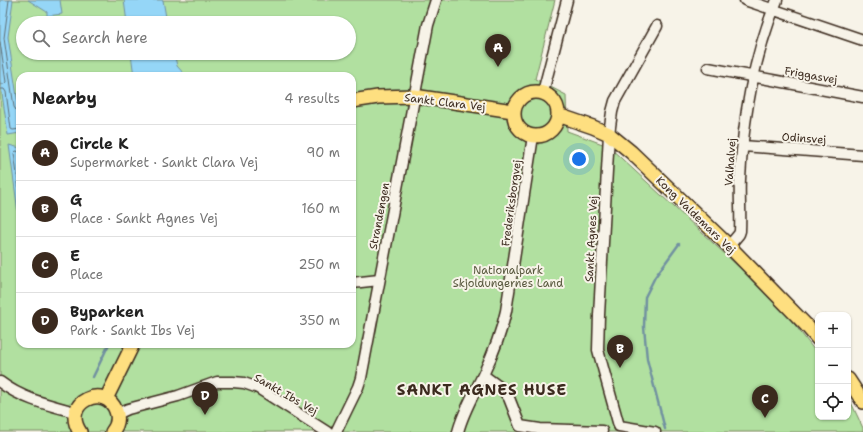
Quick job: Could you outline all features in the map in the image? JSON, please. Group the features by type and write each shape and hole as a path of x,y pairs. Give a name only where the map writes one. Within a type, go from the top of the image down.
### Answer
{"main road":[{"path":"530,92 543,92 550,96 554,101 558,115 556,122 553,128 540,136 526,134 516,125 513,111 515,104 524,94 530,92"},
{"name":"Sankt Clara Vej","path":"356,100 378,97 414,96 513,111"},
{"name":"Kong Valdemars Vej","path":"558,115 593,126 609,134 631,152 729,246 815,336"},
{"path":"106,399 131,348"},
{"path":"851,384 863,402"},
{"path":"80,432 76,427 75,412 78,407 88,398 100,397 111,403 117,414 116,426 112,432"}],"street":[{"name":"Strandengen","path":"336,432 361,378 428,25 436,0"},
{"path":"543,92 568,0"},
{"path":"745,0 775,5 863,40"},
{"name":"Valhalvej","path":"729,246 740,231 740,180 747,110 763,40 775,5"},
{"name":"Sankt Agnes Vej","path":"655,432 619,426 599,354 599,315 609,134 613,106 657,26"},
{"path":"708,68 754,77"},
{"name":"Friggasvej","path":"754,77 863,97"},
{"name":"Frederiksborgvej","path":"458,432 463,416 498,343 506,312 533,136"},
{"name":"Odinsvej","path":"743,146 863,155"},
{"path":"356,283 380,280"},
{"path":"483,375 502,389 509,398 520,426 540,429 602,430"},
{"path":"0,382 10,390 28,398 75,412"},
{"name":"Sankt Ibs Vej","path":"117,414 128,409 178,396 217,382 233,382 244,383 258,388 327,432"}],"green space":[{"name":"Nationalpark Skjoldungernes Land","path":"0,0 555,0 535,79 566,95 567,131 608,146 779,304 815,351 815,420 851,420 851,402 863,428 863,432 0,432"}],"water":[{"path":"0,0 13,0 8,37 16,90 16,134 8,135 0,80"},
{"path":"28,0 60,0 62,14 47,16 47,12"},
{"path":"124,0 163,0 166,16 126,16"},
{"path":"132,60 176,60 177,66 182,72 133,72"},
{"path":"9,145 16,147 16,198"}],"waterway":[{"path":"665,429 647,359 644,327 645,297 655,277 679,244"},
{"path":"93,377 107,348"}],"place":[{"name":"Circle K","path":"498,67"},
{"name":"G","path":"620,368"},
{"name":"Byparken","path":"205,415"},
{"name":"E","path":"765,418"}],"district":[{"name":"SANKT AGNES HUSE","path":"482,390"}]}
